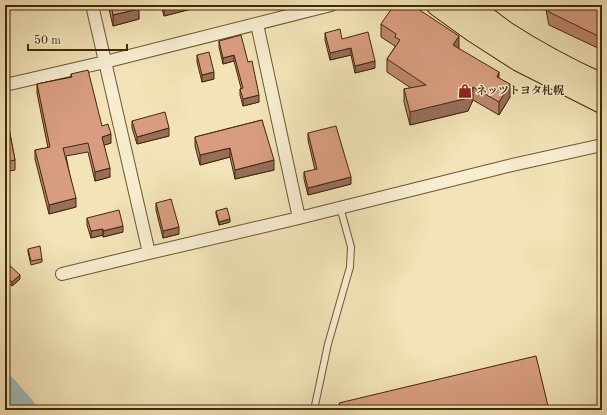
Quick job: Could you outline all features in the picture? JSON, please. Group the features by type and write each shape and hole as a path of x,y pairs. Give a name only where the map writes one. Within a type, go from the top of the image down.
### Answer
{"highway":[{"path":"438,5 474,31 519,60 602,102"},
{"path":"469,5 505,32 565,67 602,85"}],"street":[{"path":"92,5 149,253"},
{"path":"5,85 332,5"},
{"path":"256,24 299,218"},
{"path":"62,274 299,218 508,166 602,145"}],"lane":[{"path":"314,410 328,344 350,267 351,247 340,207"}],"building":[{"path":"111,5 138,5 139,9 113,15"},
{"path":"394,5 412,5 459,36 453,45 499,72 497,77 510,84 499,102 473,87 468,98 410,112 404,89 426,85 387,59 400,40 395,37 396,34 381,24"},
{"path":"547,5 602,5 602,38 549,12"},
{"path":"340,29 342,39 368,32 375,61 355,66 351,48 330,53 325,33"},
{"path":"241,35 248,62 252,61 259,95 243,99 240,89 243,88 234,55 223,58 219,41"},
{"path":"209,52 214,72 202,75 197,55"},
{"path":"88,70 102,126 108,124 111,134 102,137 110,168 95,172 88,143 63,148 76,198 49,205 35,150 50,147 37,84 72,77 71,74"},
{"path":"5,108 15,160 5,162"},
{"path":"165,112 169,128 137,137 132,121"},
{"path":"262,120 274,160 235,170 230,148 200,155 195,137"},
{"path":"336,126 351,177 308,188 304,172 317,169 308,133"},
{"path":"171,199 179,227 163,231 156,203"},
{"path":"227,208 230,219 219,222 216,211"},
{"path":"119,210 123,226 103,231 103,229 91,231 87,218"},
{"path":"40,246 42,259 31,261 28,249"},
{"path":"5,261 20,275 12,282 5,275"},
{"path":"536,356 549,410 341,410 339,403"}],"waterway":[{"path":"5,387 25,410"}],"place":[{"name":"ネッツトヨタ札幌","path":"465,91"}]}
